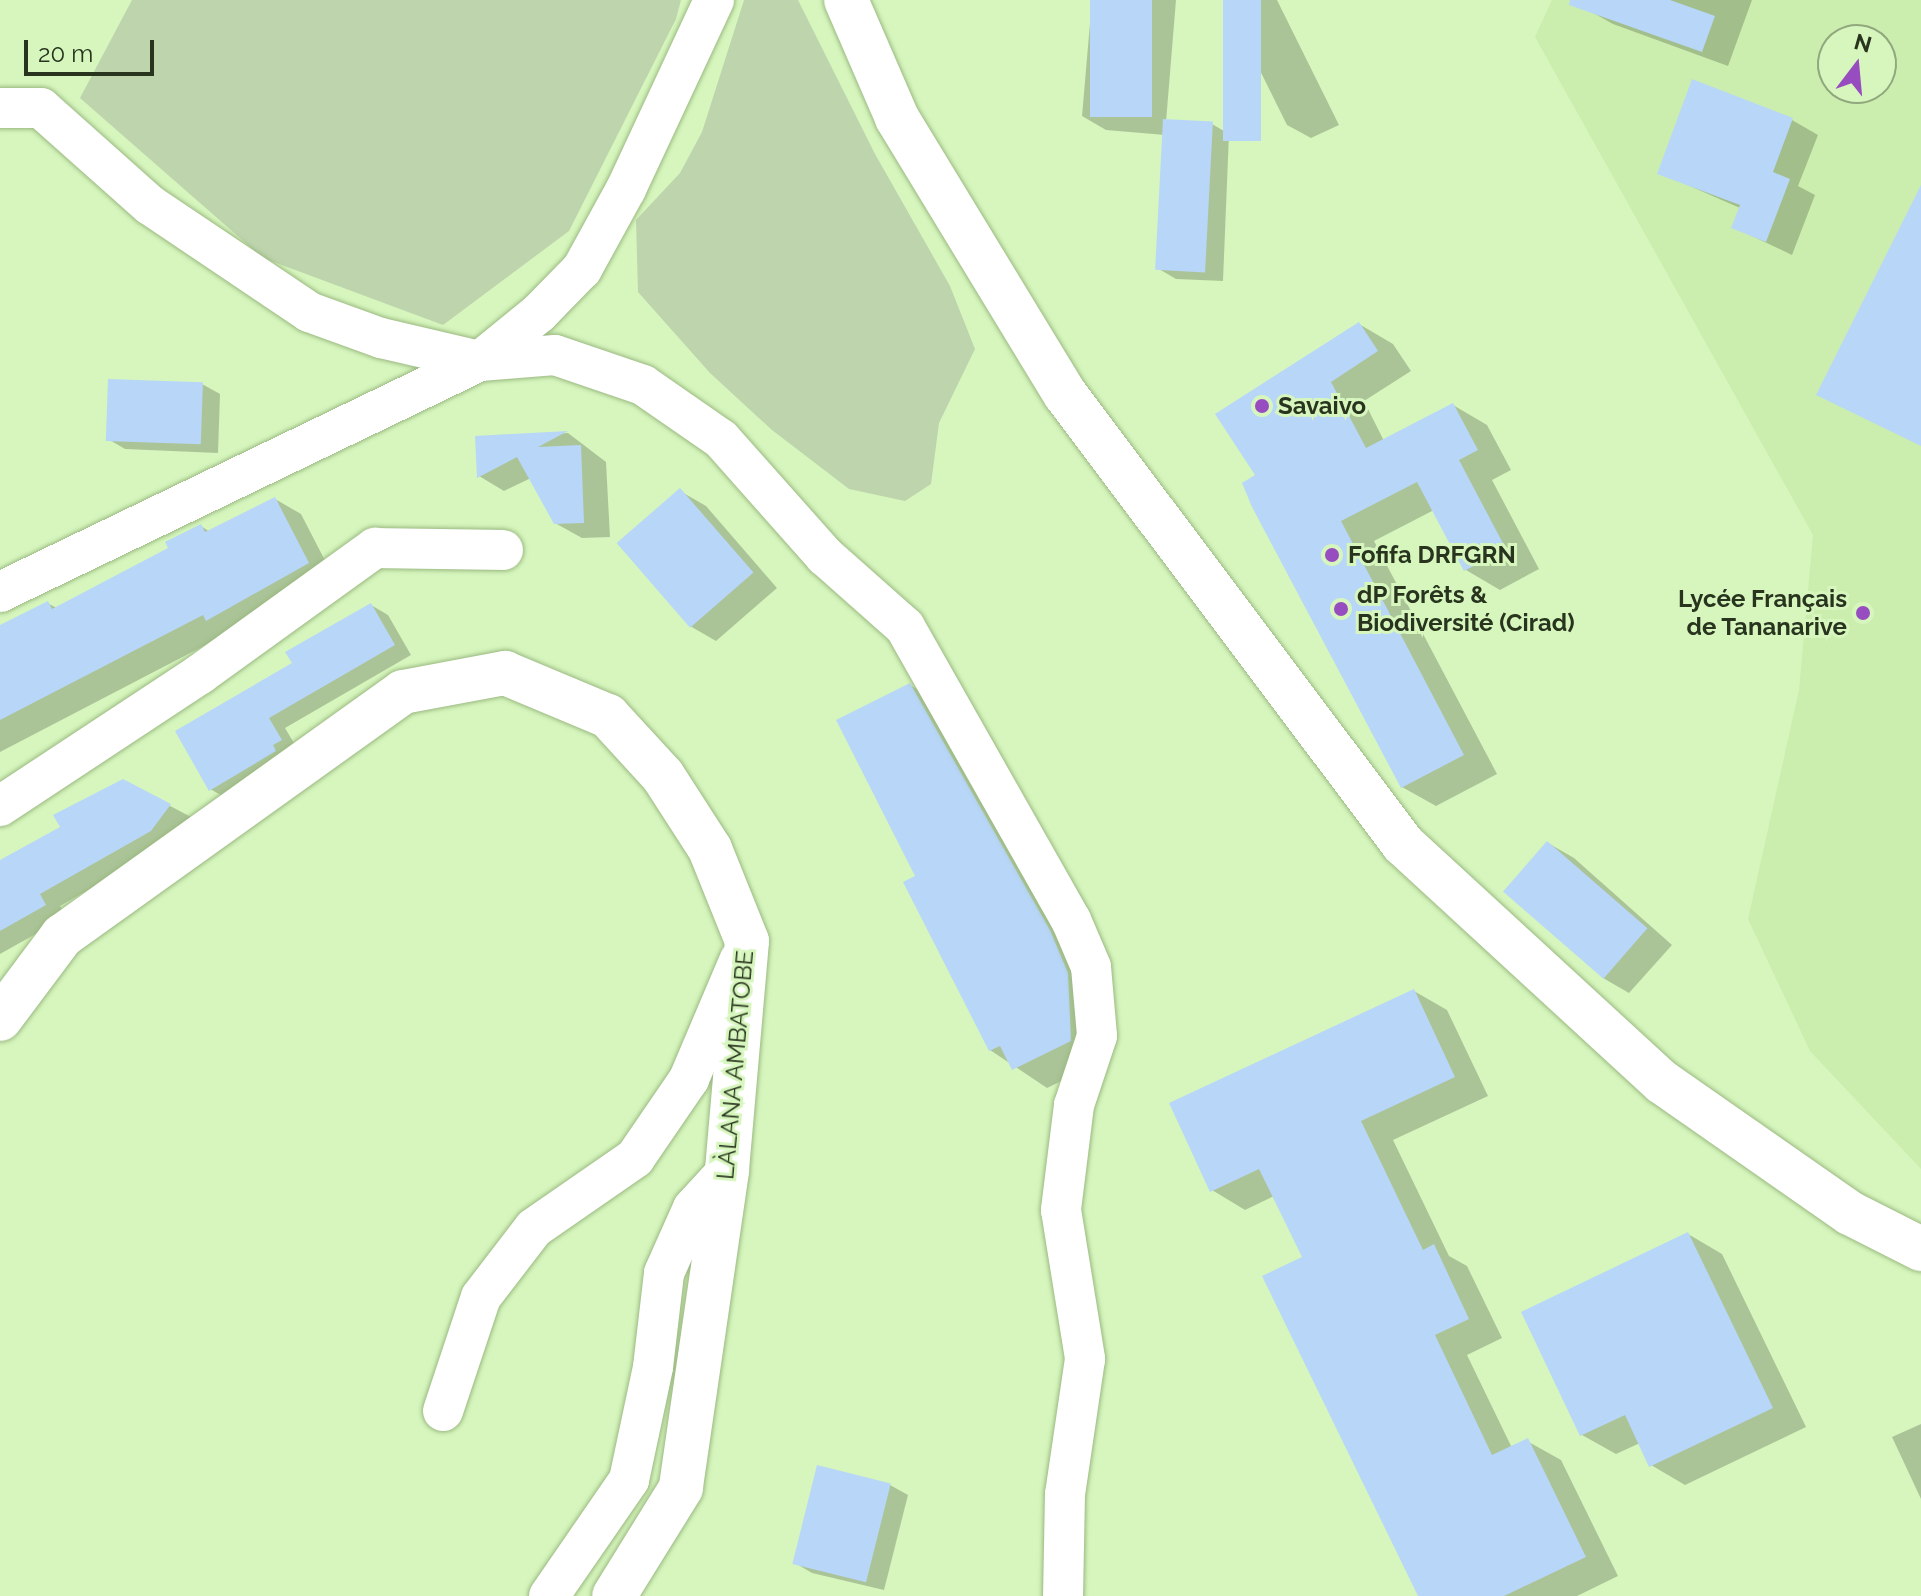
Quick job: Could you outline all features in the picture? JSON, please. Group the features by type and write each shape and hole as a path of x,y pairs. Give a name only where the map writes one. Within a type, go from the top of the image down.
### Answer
{"street":[{"path":"0,592 480,361 539,313 582,269 626,189 714,0"},
{"path":"846,0 897,118 1065,394 1403,844 1662,1082 1850,1213 1921,1249"},
{"path":"0,108 41,108 150,205 309,312 381,338 480,361 555,355 643,385 721,439 825,556 905,627 1071,920 1091,967 1097,1004 1097,1036 1074,1105 1061,1210 1085,1359 1065,1494 1063,1596"},
{"path":"0,806 200,674 375,548 503,550"},
{"name":"LÀLANA AMBATOBE","path":"0,1019 62,936 403,692 505,673 608,716 663,776 710,849 747,941 727,1171 681,1488 614,1596"},
{"path":"443,1411 481,1297 534,1228 635,1158 689,1079 747,941"},
{"path":"549,1596 629,1480 653,1367 664,1273 693,1208 727,1171"}],"shaded area":[{"path":"132,0 681,0 676,19 569,231 443,325 263,258 80,98"},
{"path":"744,0 798,0 875,154 950,286 975,349 939,423 931,484 905,501 849,489 772,430 710,373 638,292 636,220 680,173 702,132"},
{"name":"Lycée Français de Tananarive","path":"1552,0 1921,0 1921,1169 1810,1051 1748,919 1799,690 1813,535 1535,37"}],"building":[{"path":"1090,0 1152,0 1152,117 1090,117"},
{"path":"1223,0 1261,0 1261,141 1223,141"},
{"path":"1570,0 1670,0 1715,16 1702,52 1569,5"},
{"path":"1692,79 1793,118 1773,172 1790,179 1766,242 1731,228 1740,205 1657,174"},
{"path":"1163,119 1213,122 1205,272 1155,270"},
{"path":"1921,185 1921,446 1816,395"},
{"path":"1359,322 1378,351 1331,382 1366,448 1453,403 1478,450 1459,460 1506,549 1464,571 1417,482 1341,521 1464,755 1401,788 1252,507 1242,483 1255,475 1215,414"},
{"path":"108,379 203,382 201,444 106,441"},
{"path":"568,431 538,447 581,445 584,523 554,524 517,457 477,478 475,436"},
{"path":"680,488 753,573 690,628 617,543"},
{"path":"275,497 309,563 206,621 203,615 0,720 0,625 48,601 52,609 168,548 165,542 201,524 205,532"},
{"path":"371,603 395,645 269,718 282,740 273,745 276,751 209,791 175,731 292,663 285,652"},
{"path":"910,683 1050,930 1068,973 1071,1041 1012,1070 1000,1046 989,1051 903,882 915,876 836,720"},
{"path":"123,779 171,804 151,831 40,894 46,905 0,931 0,860 60,827 53,815"},
{"path":"1547,841 1647,928 1603,979 1503,892"},
{"path":"1414,989 1455,1077 1361,1121 1423,1250 1434,1244 1469,1319 1435,1335 1492,1455 1528,1438 1586,1557 1504,1596 1418,1596 1262,1276 1302,1257 1259,1169 1210,1192 1169,1103"},
{"path":"1688,1232 1773,1408 1649,1467 1625,1415 1580,1436 1521,1312"},
{"path":"817,1465 891,1483 866,1582 792,1564"}],"place":[{"name":"Savaivo","path":"1262,406"},
{"name":"Fofifa DRFGRN","path":"1332,555"},
{"name":"dP Forêts & Biodiversité (Cirad)","path":"1341,609"},
{"name":"Lycée Français de Tananarive","path":"1863,613"}]}
